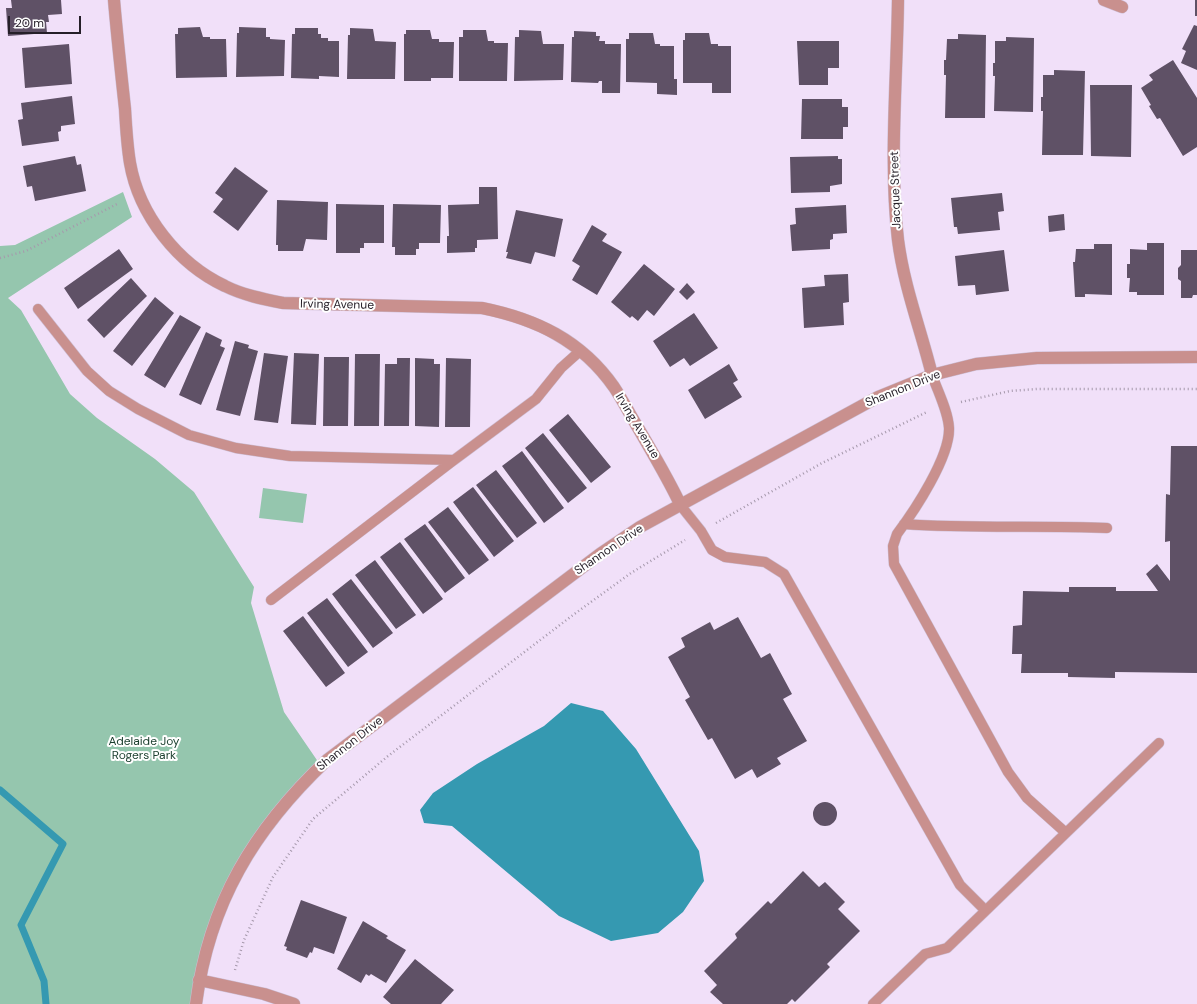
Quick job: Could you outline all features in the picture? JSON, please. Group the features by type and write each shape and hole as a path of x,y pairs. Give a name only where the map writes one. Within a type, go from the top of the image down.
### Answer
{"street":[{"name":"Irving Avenue","path":"114,0 130,164 139,193 153,220 171,245 193,266 224,286 253,297 283,303 482,308 513,314 542,326 570,342 594,362 614,387 667,477 681,506"},
{"name":"Jacque Street","path":"898,0 894,189 898,240 907,291 932,375"},
{"path":"1104,0 1122,7"},
{"name":"Shannon Drive","path":"196,1004 199,980 212,931 231,884 261,834 288,798 320,766 600,554 640,527 681,506 878,397 932,375 976,364 1037,358 1197,357"},
{"path":"199,980 264,994 294,1004"}],"lane":[{"path":"38,309 87,371 109,391 138,409 189,435 236,448 290,456 454,460"},
{"path":"271,600 536,399 561,368 580,351"},
{"path":"932,375 949,428 945,453 897,534 892,554 896,568 1008,772 1035,806 1066,833"},
{"path":"681,506 701,531 712,550 724,557 765,562 784,574 960,885 985,910"},
{"path":"904,524 944,527 1062,526 1107,528"},
{"path":"873,1004 925,954 947,948 1159,743"}],"path":[{"path":"0,258 26,251 117,204"},
{"path":"232,987 244,940 272,877 313,819 388,756 573,615 631,573 701,531 842,453 926,412 984,396 1037,389 1197,389"}],"green space":[{"name":"Adelaide Joy Rogers Park","path":"123,192 132,217 8,298 21,310 70,394 97,418 155,459 194,492 254,587 251,603 284,712 321,766 231,884 196,1004 0,1004 0,246 15,245"},
{"path":"263,488 307,494 303,523 259,518"}],"water":[{"path":"571,703 603,711 636,749 699,851 704,881 683,912 658,933 611,941 559,916 452,826 424,823 420,810 433,793 477,764 544,726"}],"building":[{"path":"11,0 61,0 62,14 48,15 49,22 46,22 47,33 8,36 6,8 12,8"},
{"path":"1195,0 1197,0 1197,16 1195,16"},
{"path":"1194,25 1197,26 1197,70 1181,63 1186,51 1182,49"},
{"path":"200,27 203,37 210,37 210,39 226,39 227,77 176,78 175,34 178,34 178,28"},
{"path":"239,27 266,28 266,37 270,37 270,39 285,40 284,76 236,77 237,33 239,33"},
{"path":"295,28 318,28 318,34 321,34 321,38 328,38 328,41 339,41 339,77 319,76 319,79 291,78 292,34 295,34"},
{"path":"350,28 373,29 375,41 396,42 395,79 347,79 348,35 350,35"},
{"path":"406,30 430,30 432,39 439,39 439,42 454,42 453,78 431,78 431,81 404,81 404,34 406,34"},
{"path":"463,30 486,30 488,41 494,41 494,43 508,43 507,81 459,81 459,37 463,37"},
{"path":"519,30 541,31 543,44 564,44 563,80 514,81 515,37 519,37"},
{"path":"574,31 596,32 596,36 600,36 599,41 605,41 605,44 621,44 620,93 602,93 602,81 599,81 598,83 571,82 572,37 574,37"},
{"path":"629,33 653,33 655,44 660,44 660,46 674,46 674,79 677,79 677,95 657,94 657,83 626,82 626,39 629,39"},
{"path":"685,33 709,33 711,44 718,44 718,46 731,46 731,93 712,93 712,83 683,83 683,40 685,40"},
{"path":"958,34 986,35 985,118 945,118 946,75 944,75 944,60 946,60 947,39 958,39"},
{"path":"1006,37 1034,38 1033,112 994,111 995,76 993,76 993,63 995,63 995,41 1006,41"},
{"path":"797,41 839,41 839,68 828,68 828,85 799,85"},
{"path":"69,44 72,84 25,88 22,48"},
{"path":"1173,60 1197,98 1197,147 1183,156 1160,118 1157,119 1141,88 1153,80 1149,75"},
{"path":"1054,70 1085,71 1083,155 1042,155 1043,111 1041,111 1041,97 1043,97 1043,75 1054,75"},
{"path":"1090,85 1132,85 1131,157 1091,156"},
{"path":"72,96 75,124 61,126 61,131 58,132 59,141 22,146 18,120 23,119 21,103"},
{"path":"802,99 842,99 842,107 848,107 848,127 843,127 843,139 801,139"},
{"path":"75,156 77,165 81,164 86,191 35,201 32,186 27,187 23,166"},
{"path":"838,156 838,159 842,159 842,184 830,186 830,192 791,193 790,157"},
{"path":"235,167 268,191 238,231 213,212 223,199 215,193"},
{"path":"479,187 497,187 498,239 477,240 477,248 475,248 475,252 447,253 447,236 449,236 448,205 479,204"},
{"path":"1002,193 1004,211 998,212 1000,230 958,234 957,227 954,227 951,198"},
{"path":"277,200 328,202 327,240 306,239 303,251 278,251 278,245 276,245"},
{"path":"336,204 384,205 384,243 364,243 364,248 360,248 360,253 336,253"},
{"path":"393,204 441,205 440,243 419,243 419,249 416,249 416,255 395,255 395,247 392,247"},
{"path":"846,205 847,233 833,234 833,239 830,240 830,249 792,251 790,225 796,224 795,208"},
{"path":"516,210 563,219 555,257 535,252 531,264 506,258 508,252 506,252"},
{"path":"1064,214 1065,230 1049,232 1048,216"},
{"path":"592,225 607,234 602,241 622,252 597,295 572,280 580,266 572,261"},
{"path":"1147,243 1164,243 1164,295 1137,295 1137,292 1129,292 1130,278 1127,278 1127,264 1130,264 1130,249 1147,250"},
{"path":"1094,244 1112,244 1112,295 1085,294 1085,297 1075,297 1073,262 1075,262 1076,249 1094,249"},
{"path":"119,249 133,269 78,309 64,288"},
{"path":"1004,250 1009,291 976,295 975,285 958,286 955,256"},
{"path":"1181,250 1197,250 1197,295 1193,295 1192,298 1181,298 1181,281 1178,279 1178,268 1181,265"},
{"path":"644,264 675,289 654,316 647,310 638,321 632,316 630,318 611,302"},
{"path":"848,274 849,302 843,303 844,325 804,328 802,288 825,286 824,275"},
{"path":"131,278 147,296 104,338 87,320"},
{"path":"687,283 695,292 687,300 679,292"},
{"path":"155,297 174,313 132,366 113,351"},
{"path":"694,313 718,348 690,366 684,358 670,367 653,341"},
{"path":"180,315 201,327 165,388 144,375"},
{"path":"206,332 222,340 220,346 225,348 201,405 179,395"},
{"path":"235,341 249,345 248,348 258,351 240,416 216,410"},
{"path":"264,353 288,356 278,423 254,420"},
{"path":"294,353 319,354 316,425 291,424"},
{"path":"355,354 380,354 379,426 354,426"},
{"path":"324,357 349,357 348,426 323,426"},
{"path":"397,358 410,358 409,426 384,426 385,364 397,364"},
{"path":"415,358 434,359 434,364 440,364 439,427 415,426"},
{"path":"446,358 471,359 470,427 445,427"},
{"path":"729,364 738,380 733,383 742,397 705,419 688,390"},
{"path":"568,414 611,467 591,483 549,430"},
{"path":"543,433 587,488 568,503 525,448"},
{"path":"1171,446 1197,446 1197,673 1115,672 1115,678 1068,677 1068,673 1021,673 1022,654 1012,654 1013,626 1022,625 1023,591 1069,592 1069,587 1116,587 1116,591 1158,591 1146,574 1157,564 1170,581 1170,541 1165,542 1166,494 1170,495"},
{"path":"522,451 564,508 544,523 502,466"},
{"path":"496,470 537,523 517,538 476,485"},
{"path":"473,487 514,541 494,557 453,502"},
{"path":"448,507 489,560 469,575 428,522"},
{"path":"425,524 465,578 445,593 404,539"},
{"path":"400,542 443,599 423,614 380,557"},
{"path":"375,560 416,615 396,629 355,575"},
{"path":"351,579 393,633 373,648 332,594"},
{"path":"327,598 368,652 348,667 307,613"},
{"path":"303,616 345,673 326,687 283,631"},
{"path":"738,617 761,658 770,653 792,694 783,699 807,741 777,758 781,764 757,778 752,769 735,779 712,738 708,740 685,700 690,697 668,657 685,647 681,638 710,622 714,630"},
{"path":"825,802 830,803 836,809 836,819 830,825 825,826 820,825 814,819 813,814 814,809 820,803"},
{"path":"803,871 819,887 825,882 845,902 838,909 860,931 827,964 830,967 795,1002 792,999 787,1004 723,1004 710,992 717,985 704,971 737,938 735,934 768,901 771,904"},
{"path":"301,900 347,917 334,954 314,947 312,953 310,952 307,958 286,950 287,947 284,946"},
{"path":"363,921 388,936 386,938 406,950 386,983 371,974 369,976 366,974 361,983 337,969"},
{"path":"415,959 454,990 441,1004 391,1004 383,997"}],"waterway":[{"path":"0,790 63,844 21,925 44,981 46,1004"}]}
